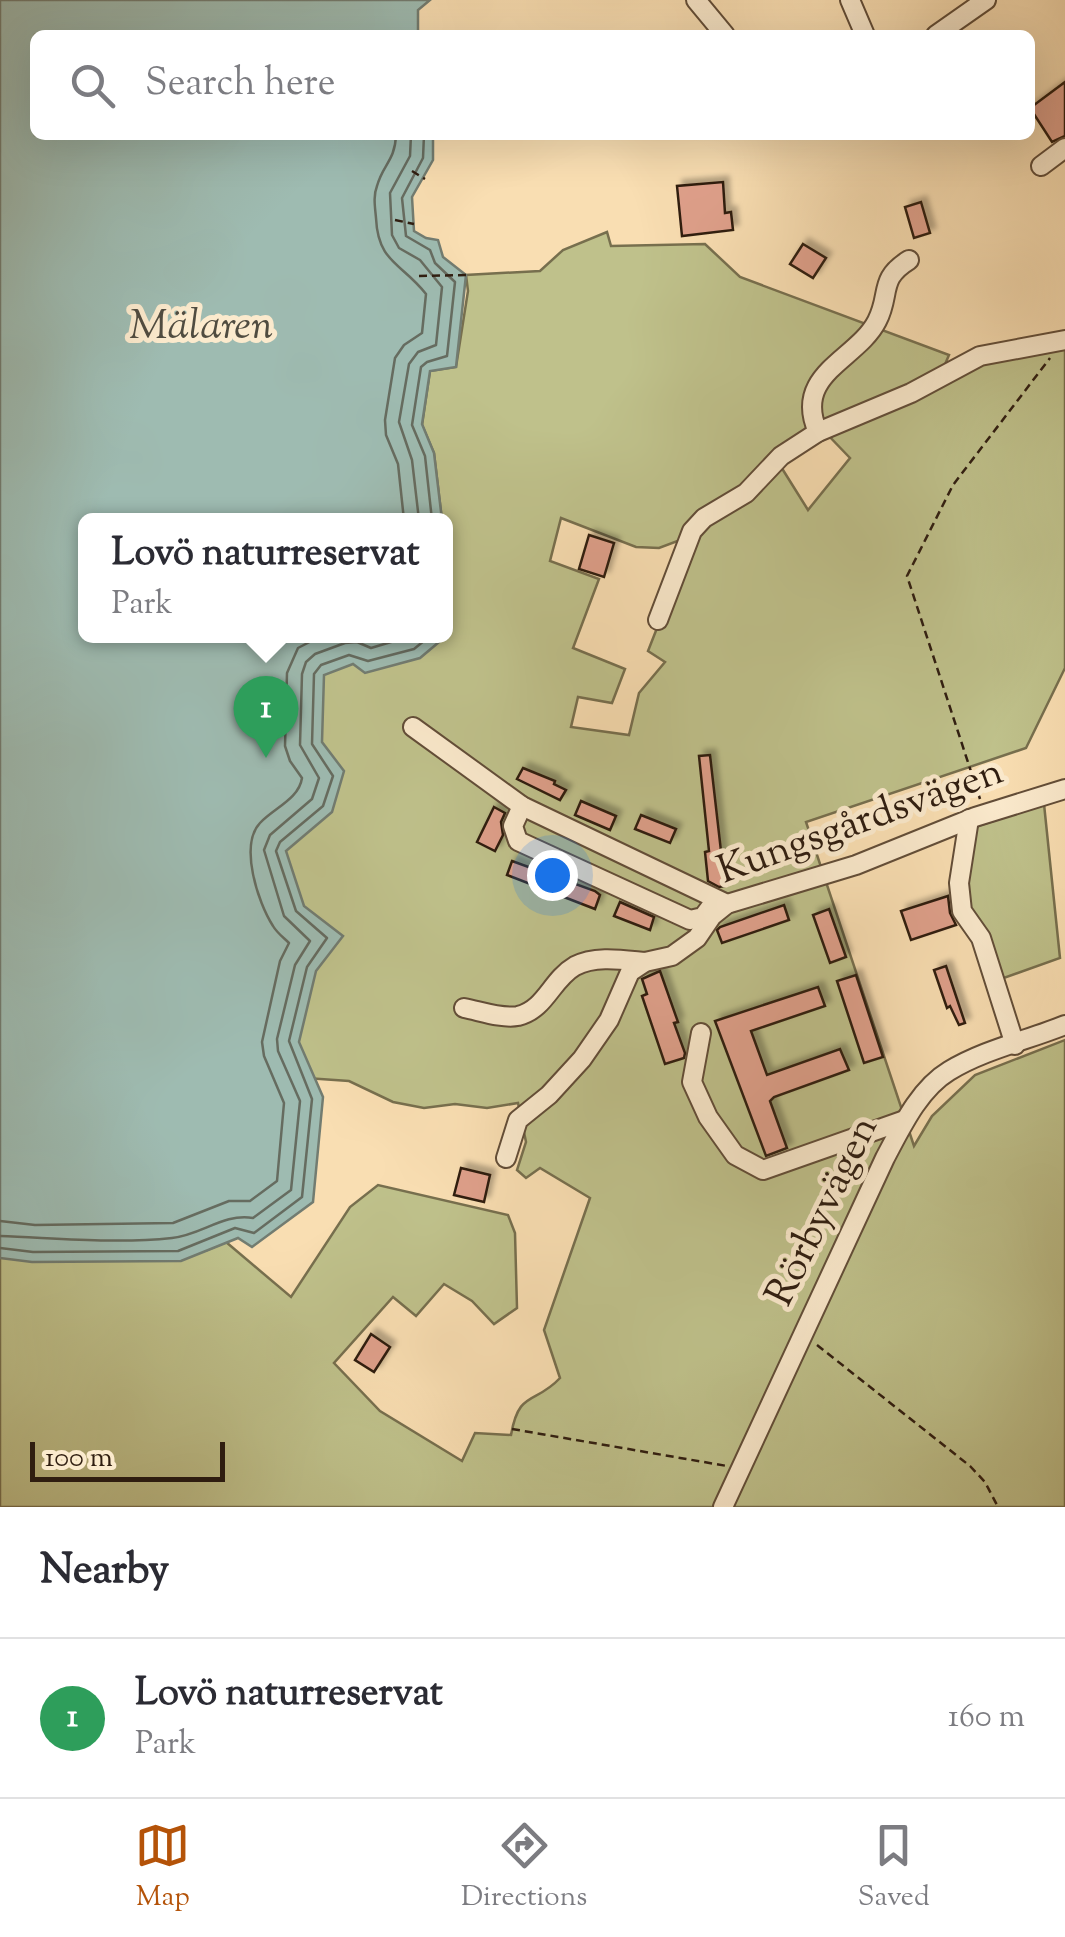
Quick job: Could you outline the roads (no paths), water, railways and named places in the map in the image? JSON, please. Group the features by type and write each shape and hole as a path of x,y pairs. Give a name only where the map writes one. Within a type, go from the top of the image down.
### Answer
{"street":[{"path":"696,0 721,30"},
{"path":"850,0 862,30"},
{"path":"943,30 986,0"},
{"path":"1040,166 1065,148"},
{"path":"818,432 812,407 817,386 876,322 888,279 909,260"},
{"path":"658,620 692,530 704,518 746,493 780,456 818,432 912,393 980,356 1064,341"},
{"path":"413,727 522,806 721,902 703,918 690,920 518,841 513,826 522,806"},
{"name":"Kungsgårdsvägen","path":"644,962 672,956 697,938 721,902 856,865 977,816 1065,788"},
{"path":"977,816 959,882 962,911 981,938 1015,1045"},
{"path":"464,1008 514,1017 537,1009 576,965 612,959 644,962"},
{"path":"506,1158 518,1120 549,1095 582,1059 609,1020 630,972 644,962"},
{"name":"Rörbyvägen","path":"723,1507 905,1120 946,1072 1065,1025"},
{"path":"701,1033 692,1082 708,1117 735,1155 763,1170 905,1120"}],"water":[{"name":"Mälaren","path":"0,0 430,0 418,10 418,30 30,30 30,140 433,140 433,160 412,197 414,231 438,240 443,257 466,275 456,367 430,371 422,424 434,453 441,513 78,513 78,643 438,643 420,658 365,673 353,664 324,675 322,742 344,771 332,812 286,851 304,906 343,936 316,971 299,1042 323,1097 313,1202 252,1247 238,1238 181,1261 32,1262 0,1258"}],"place":[{"name":"Lovö naturreservat","path":"266,758"}]}
